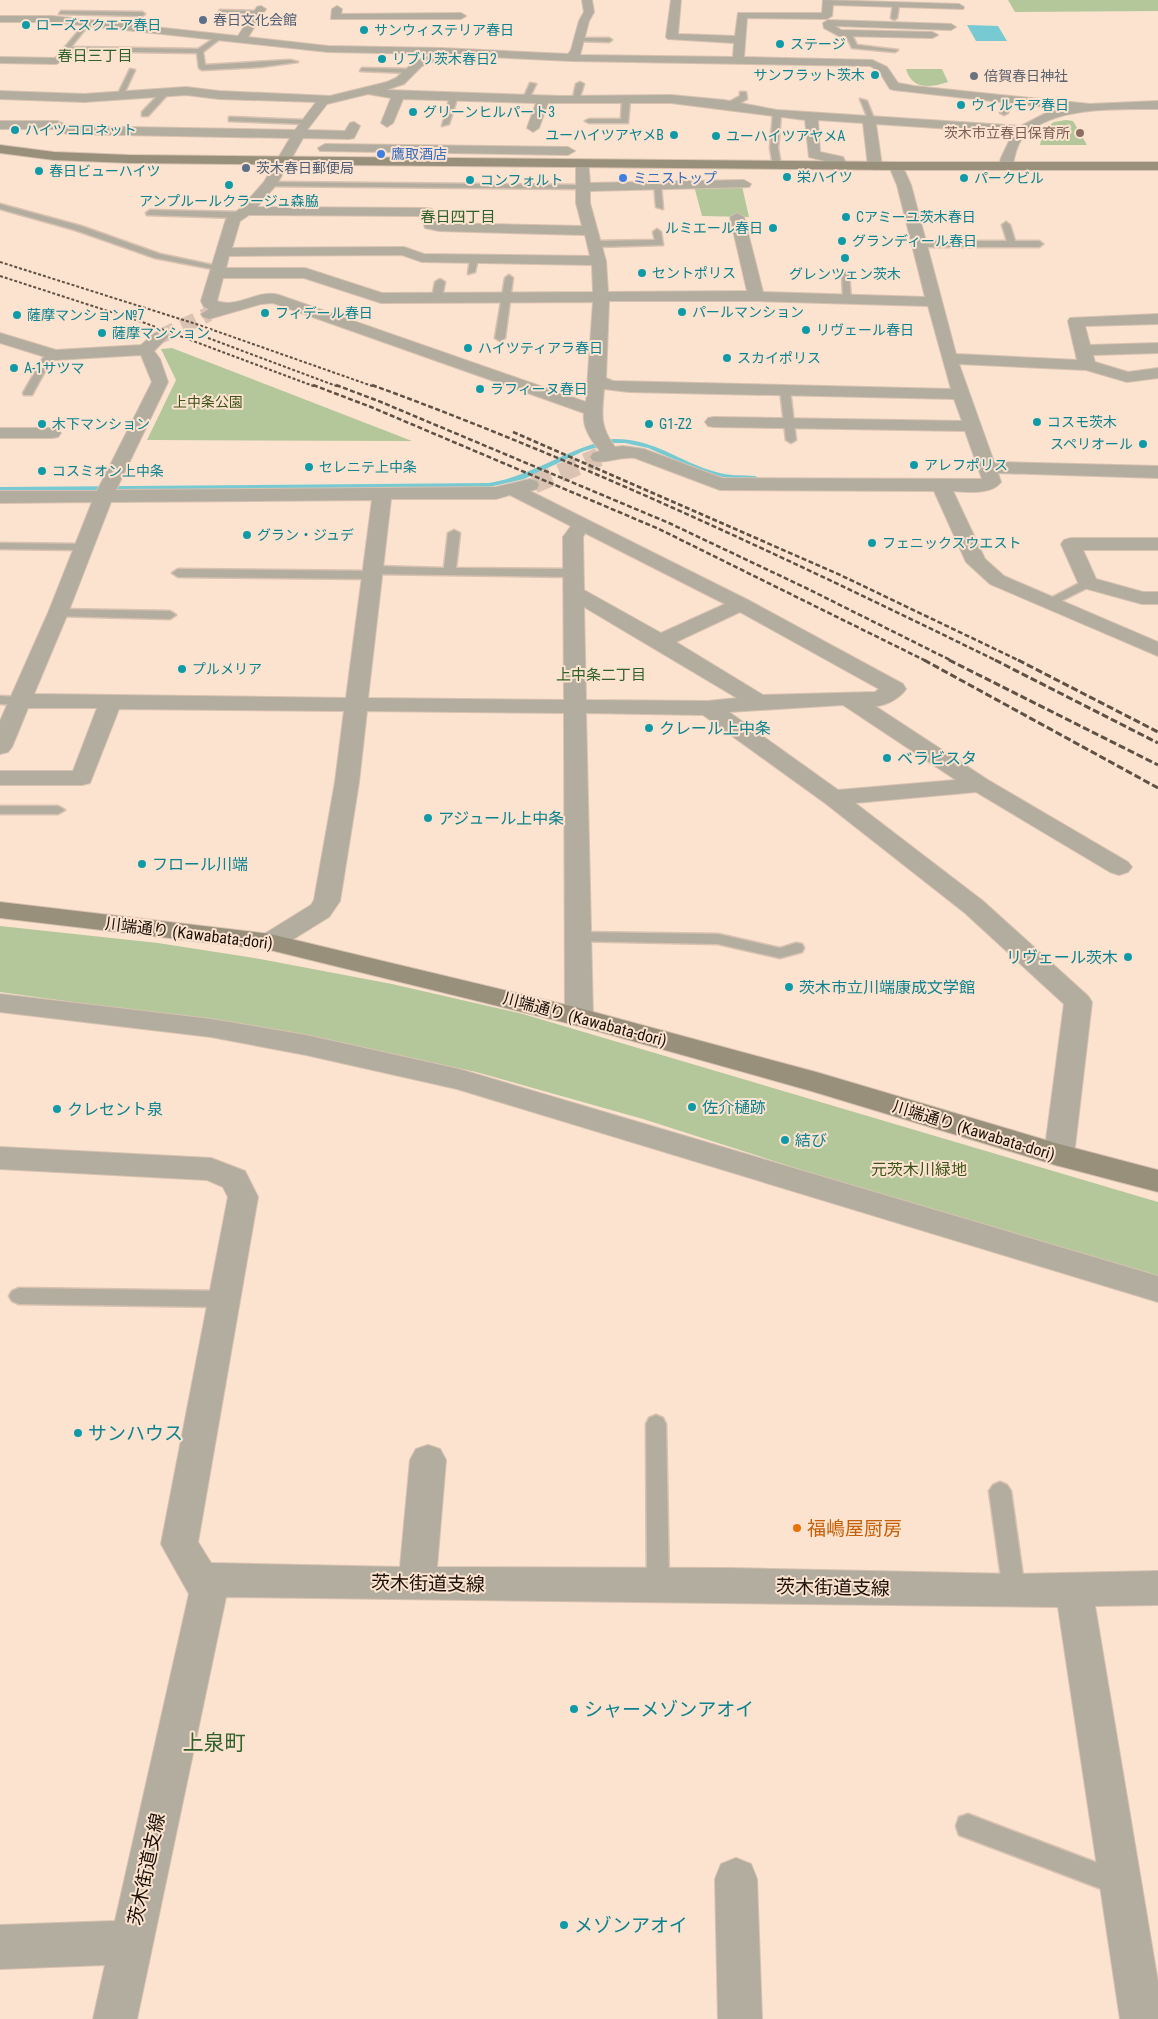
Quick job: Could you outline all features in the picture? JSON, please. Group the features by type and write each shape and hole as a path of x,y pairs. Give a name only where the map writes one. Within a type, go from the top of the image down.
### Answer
{"street":[{"path":"56,16 73,0"},
{"path":"571,58 577,51 589,12 587,0"},
{"path":"676,0 672,37 741,40"},
{"path":"738,61 745,0"},
{"path":"742,16 827,16 828,0 896,5 963,4 951,27 895,50 872,63"},
{"path":"337,9 334,17 396,13 463,12 454,31 452,52"},
{"path":"241,39 260,11"},
{"path":"2,20 56,16 87,23 328,49 452,52 571,58 872,63 883,69 894,86 1091,108"},
{"path":"932,35 839,33 829,28 828,23 951,27"},
{"path":"452,52 424,61 396,83 370,91 323,101 306,122 270,184 243,213 233,219 217,270 210,304 216,312 260,299 274,298 592,410"},
{"path":"0,60 56,61 36,96"},
{"path":"194,92 202,73 202,68"},
{"path":"370,91 398,95 525,99 671,99 730,105 777,114 1023,130"},
{"path":"1,96 84,98 166,92 194,92 219,95 329,99"},
{"path":"941,124 945,93"},
{"path":"388,123 398,95"},
{"path":"533,128 543,99"},
{"path":"1006,166 1023,130 1039,120 1109,105 1158,105"},
{"path":"811,116 814,154 838,160 840,166"},
{"path":"870,119 875,166"},
{"path":"0,125 57,126 67,130 214,131 299,135 348,135 354,126"},
{"path":"292,148 568,151"},
{"path":"0,149 54,156 284,160 840,166 1158,166"},
{"path":"583,163 583,203 599,261 601,298 597,381 592,421 604,450 638,453 720,484 981,486 992,482 949,358 904,185 896,166"},
{"path":"582,187 744,184"},
{"path":"243,213 428,206 430,225 439,227 592,237"},
{"path":"737,217 756,296"},
{"path":"222,252 404,251 422,258 472,265 599,261"},
{"path":"217,270 305,273 381,298 756,296 934,302"},
{"path":"1158,319 1076,321 1085,357 1126,377 1158,374"},
{"path":"0,338 55,355 145,350 161,336"},
{"path":"949,358 1085,357 1158,348"},
{"path":"0,747 10,700 58,613 106,491 160,382 152,359 145,350"},
{"path":"597,381 629,387 963,394"},
{"path":"714,422 789,432 974,426"},
{"path":"0,433 52,433"},
{"path":"987,467 1158,472"},
{"path":"0,497 106,491 382,495 496,493 534,484"},
{"path":"941,486 976,562 997,580 1158,650"},
{"path":"10,700 574,708 708,708 759,702 848,698 879,699 895,689 741,604 514,490"},
{"path":"270,942 320,911 327,901 342,816 382,495"},
{"path":"579,1016 573,537 581,525"},
{"path":"1158,544 1071,544 1088,583 1142,598 1158,598"},
{"path":"573,582 660,641 759,702"},
{"path":"660,641 741,604"},
{"path":"848,698 980,785 1119,868"},
{"path":"0,778 82,778 111,701"},
{"path":"708,708 833,798 974,907 1078,1002 1059,1155"},
{"path":"833,798 980,785"},
{"name":"川端通り (Kawabata-dori)","path":"0,910 270,942 579,1016 816,1082 1059,1155 1158,1181"},
{"path":"0,1003 210,1028 306,1044 459,1080 1158,1289"},
{"path":"0,1158 211,1169 234,1179 243,1197 179,1544 201,1580"},
{"path":"417,1584 428,1460"},
{"name":"茨木街道支線","path":"201,1580 417,1584 658,1584 1014,1591 1158,1588"},
{"name":"茨木街道支線","path":"0,1947 130,1942 208,1592 201,1580"},
{"path":"1074,1589 1142,2019"},
{"path":"736,1879 740,2019"},
{"path":"115,2019 130,1942"}],"lane":[{"path":"894,18 896,5"},
{"path":"220,12 260,11"},
{"path":"56,16 142,14"},
{"path":"56,61 87,23"},
{"path":"848,33 854,47 895,50"},
{"path":"66,49 200,51 219,37"},
{"path":"579,40 609,40"},
{"path":"200,51 202,68 216,65 262,65 273,62 295,62"},
{"path":"119,96 132,70"},
{"path":"362,70 410,71"},
{"path":"525,99 532,84"},
{"path":"575,100 580,84"},
{"path":"145,114 166,92"},
{"path":"730,105 744,97 743,94"},
{"path":"445,124 454,96"},
{"path":"589,121 624,121 626,99"},
{"path":"1004,113 1007,99"},
{"path":"863,100 870,119"},
{"path":"776,165 774,148 777,114"},
{"path":"232,120 306,122"},
{"path":"270,184 582,187"},
{"path":"656,186 660,207"},
{"path":"0,206 78,228 158,256 217,270"},
{"path":"150,213 243,213"},
{"path":"1006,225 1012,244"},
{"path":"592,237 660,243 657,232"},
{"path":"919,244 1039,244"},
{"path":"844,273 848,299"},
{"path":"500,338 510,278"},
{"path":"437,298 440,282"},
{"path":"28,393 46,360 55,355"},
{"path":"785,390 789,432"},
{"path":"450,571 454,534"},
{"path":"3,546 83,547"},
{"path":"178,573 450,571 573,582"},
{"path":"1049,602 1088,583"},
{"path":"58,613 170,615"},
{"path":"0,810 58,810"},
{"path":"578,937 718,940 780,953 796,948"},
{"path":"18,1296 224,1299"},
{"path":"656,1424 658,1584"},
{"path":"1000,1491 1014,1591"},
{"path":"968,1826 1120,1885"}],"green space":[{"path":"1008,0 1158,0 1158,11 1015,12"},
{"path":"906,69 942,69 948,82 923,86 913,81"},
{"path":"1073,121 1087,145 1040,145 1042,136 1040,132 1054,122"},
{"path":"694,186 742,186 749,217 702,216"},
{"name":"上中条公園","path":"172,348 412,441 147,440 176,380 161,349"},
{"name":"元茨木川緑地","path":"0,926 158,943 260,959 392,984 523,1014 1158,1202 1158,1279 902,1202 643,1119 476,1072 296,1033 0,992"}],"water":[{"path":"967,25 998,26 1007,41 976,41"}],"waterway":[{"path":"0,489 489,485 521,477 581,449 613,441 625,441 650,446 715,475 755,478"}],"tunnel":[{"path":"161,336 209,314"},
{"path":"534,484 599,457"}],"railway":[{"path":"0,262 196,324 375,387"},
{"path":"0,276 145,323 316,387"},
{"path":"208,338 339,387"},
{"path":"313,385 371,407 659,529 924,660"},
{"path":"336,385 381,402 669,523 806,588 952,661"},
{"path":"372,385 452,415 610,480 766,550 996,661"},
{"path":"513,432 836,573 1019,661"},
{"path":"924,660 1158,788"},
{"path":"949,660 1158,765"},
{"path":"996,661 1158,743"},
{"path":"1019,661 1158,732"}],"place":[{"name":"春日文化会館","path":"203,20"},
{"name":"ローズスクエア春日","path":"26,25"},
{"name":"サンウィステリア春日","path":"364,30"},
{"name":"ステージ","path":"780,44"},
{"name":"リブリ茨木春日2","path":"382,59"},
{"name":"サンフラット茨木","path":"875,75"},
{"name":"倍賀春日神社","path":"974,76"},
{"name":"ウィルモア春日","path":"961,105"},
{"name":"グリーンヒルパート3","path":"413,112"},
{"name":"ハイツコロネット","path":"15,130"},
{"name":"茨木市立春日保育所","path":"1080,133"},
{"name":"ユーハイツアヤメB","path":"674,135"},
{"name":"ユーハイツアヤメA","path":"716,136"},
{"name":"鷹取酒店","path":"381,154"},
{"name":"茨木春日郵便局","path":"246,168"},
{"name":"春日ビューハイツ","path":"39,171"},
{"name":"栄ハイツ","path":"787,177"},
{"name":"ミニストップ","path":"623,178"},
{"name":"パークビル","path":"964,178"},
{"name":"コンフォルト","path":"470,180"},
{"name":"アンプルールクラージュ森脇","path":"229,185"},
{"name":"Cアミーユ茨木春日","path":"846,217"},
{"name":"ルミエール春日","path":"773,228"},
{"name":"グランディール春日","path":"842,241"},
{"name":"グレンツェン茨木","path":"845,258"},
{"name":"セントポリス","path":"642,273"},
{"name":"パールマンション","path":"682,312"},
{"name":"フィデール春日","path":"265,313"},
{"name":"薩摩マンション№7","path":"17,315"},
{"name":"リヴェール春日","path":"806,330"},
{"name":"薩摩マンション","path":"102,333"},
{"name":"ハイツティアラ春日","path":"468,348"},
{"name":"スカイポリス","path":"727,358"},
{"name":"A-1サツマ","path":"14,368"},
{"name":"ラフィーヌ春日","path":"480,389"},
{"name":"コスモ茨木","path":"1037,422"},
{"name":"木下マンション","path":"42,424"},
{"name":"G1-Z2","path":"649,424"},
{"name":"スペリオール","path":"1143,444"},
{"name":"アレフポリス","path":"914,465"},
{"name":"セレニテ上中条","path":"309,467"},
{"name":"コスミオン上中条","path":"42,471"},
{"name":"グラン・ジュデ","path":"247,535"},
{"name":"フェニックスウエスト","path":"872,543"},
{"name":"プルメリア","path":"182,669"},
{"name":"クレール上中条","path":"649,728"},
{"name":"ベラビスタ","path":"887,758"},
{"name":"アジュール上中条","path":"428,818"},
{"name":"フロール川端","path":"142,864"},
{"name":"リヴェール茨木","path":"1128,957"},
{"name":"茨木市立川端康成文学館","path":"789,987"},
{"name":"佐介樋跡","path":"692,1107"},
{"name":"クレセント泉","path":"57,1109"},
{"name":"結び","path":"785,1140"},
{"name":"サンハウス","path":"78,1433"},
{"name":"福嶋屋厨房","path":"797,1528"},
{"name":"シャーメゾンアオイ","path":"574,1709"},
{"name":"メゾンアオイ","path":"564,1925"}],"district":[{"name":"春日三丁目","path":"95,56"},
{"name":"春日四丁目","path":"458,217"},
{"name":"上中条二丁目","path":"601,675"},
{"name":"上泉町","path":"214,1743"}]}
